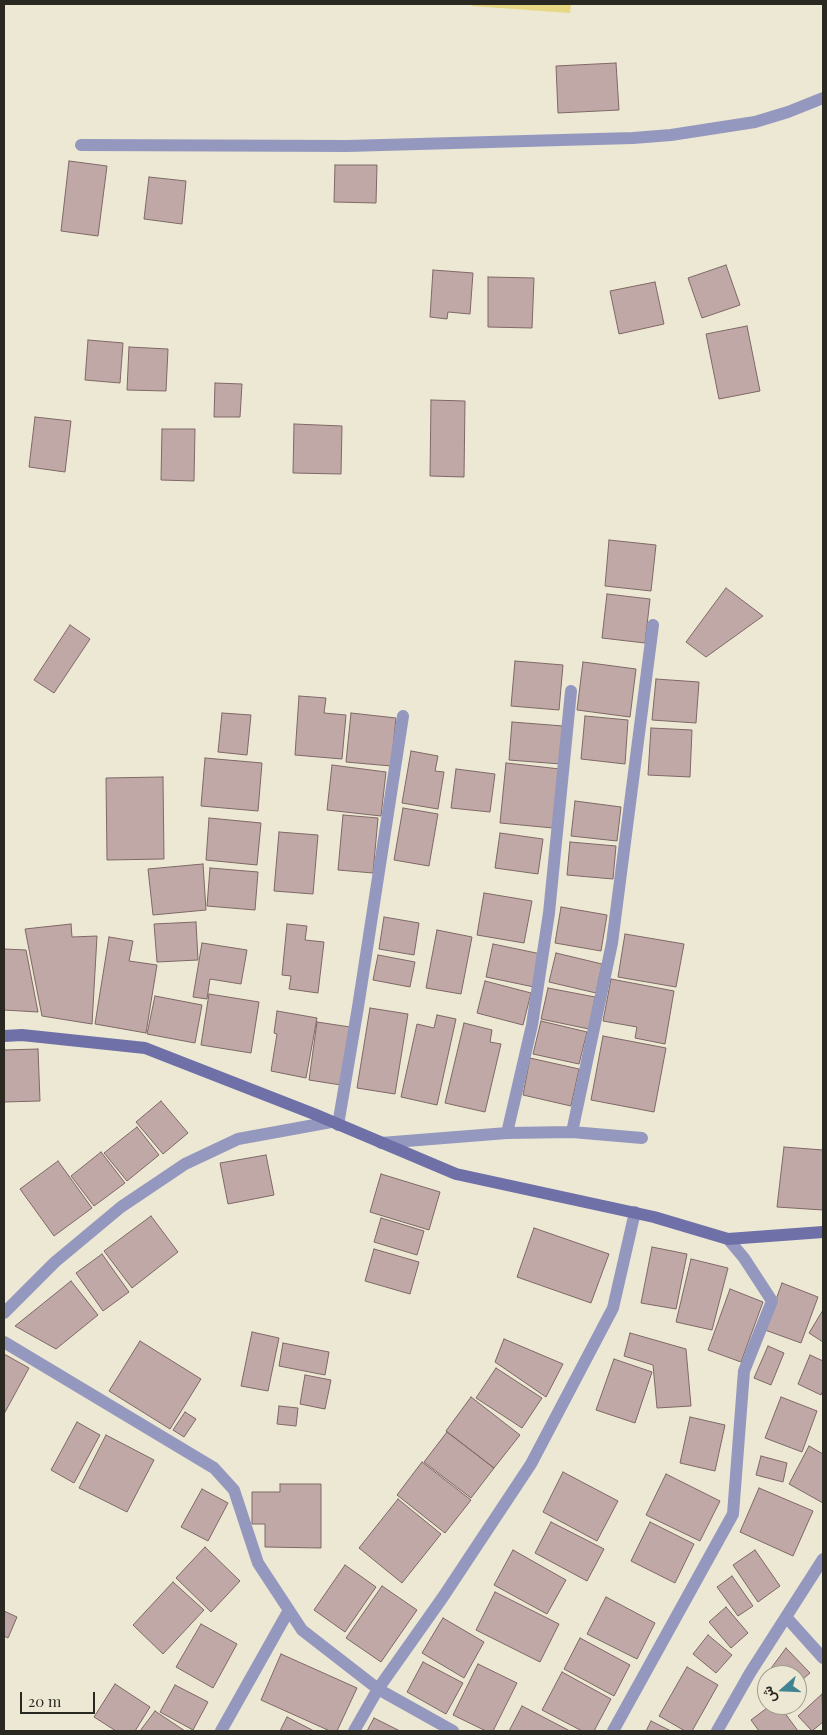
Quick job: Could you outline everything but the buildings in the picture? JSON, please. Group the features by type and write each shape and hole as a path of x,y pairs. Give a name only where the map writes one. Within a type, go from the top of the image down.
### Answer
{"street":[{"path":"81,145 347,146 633,138 671,135 755,122 788,112 823,98"},
{"path":"572,1132 612,943 653,625"},
{"path":"507,1133 532,1025 549,912 570,691"},
{"path":"335,1123 360,997 403,716"},
{"path":"4,1036 22,1035 145,1048 335,1123 456,1174 635,1212 728,1239 823,1232"},
{"path":"4,1313 55,1262 121,1207 185,1164 238,1139 335,1123"},
{"path":"381,1143 507,1133 572,1132 642,1138"},
{"path":"354,1731 378,1689 531,1464 614,1308 635,1212"},
{"path":"612,1731 733,1514 744,1371 772,1302 744,1258 728,1239"},
{"path":"4,1342 214,1468 234,1490 258,1563 302,1630 378,1689 453,1731"},
{"path":"717,1731 750,1673 823,1559"},
{"path":"221,1731 289,1610"},
{"path":"786,1618 823,1658"}],"shaded area":[{"path":"472,4 571,4 570,13 472,6"}]}
